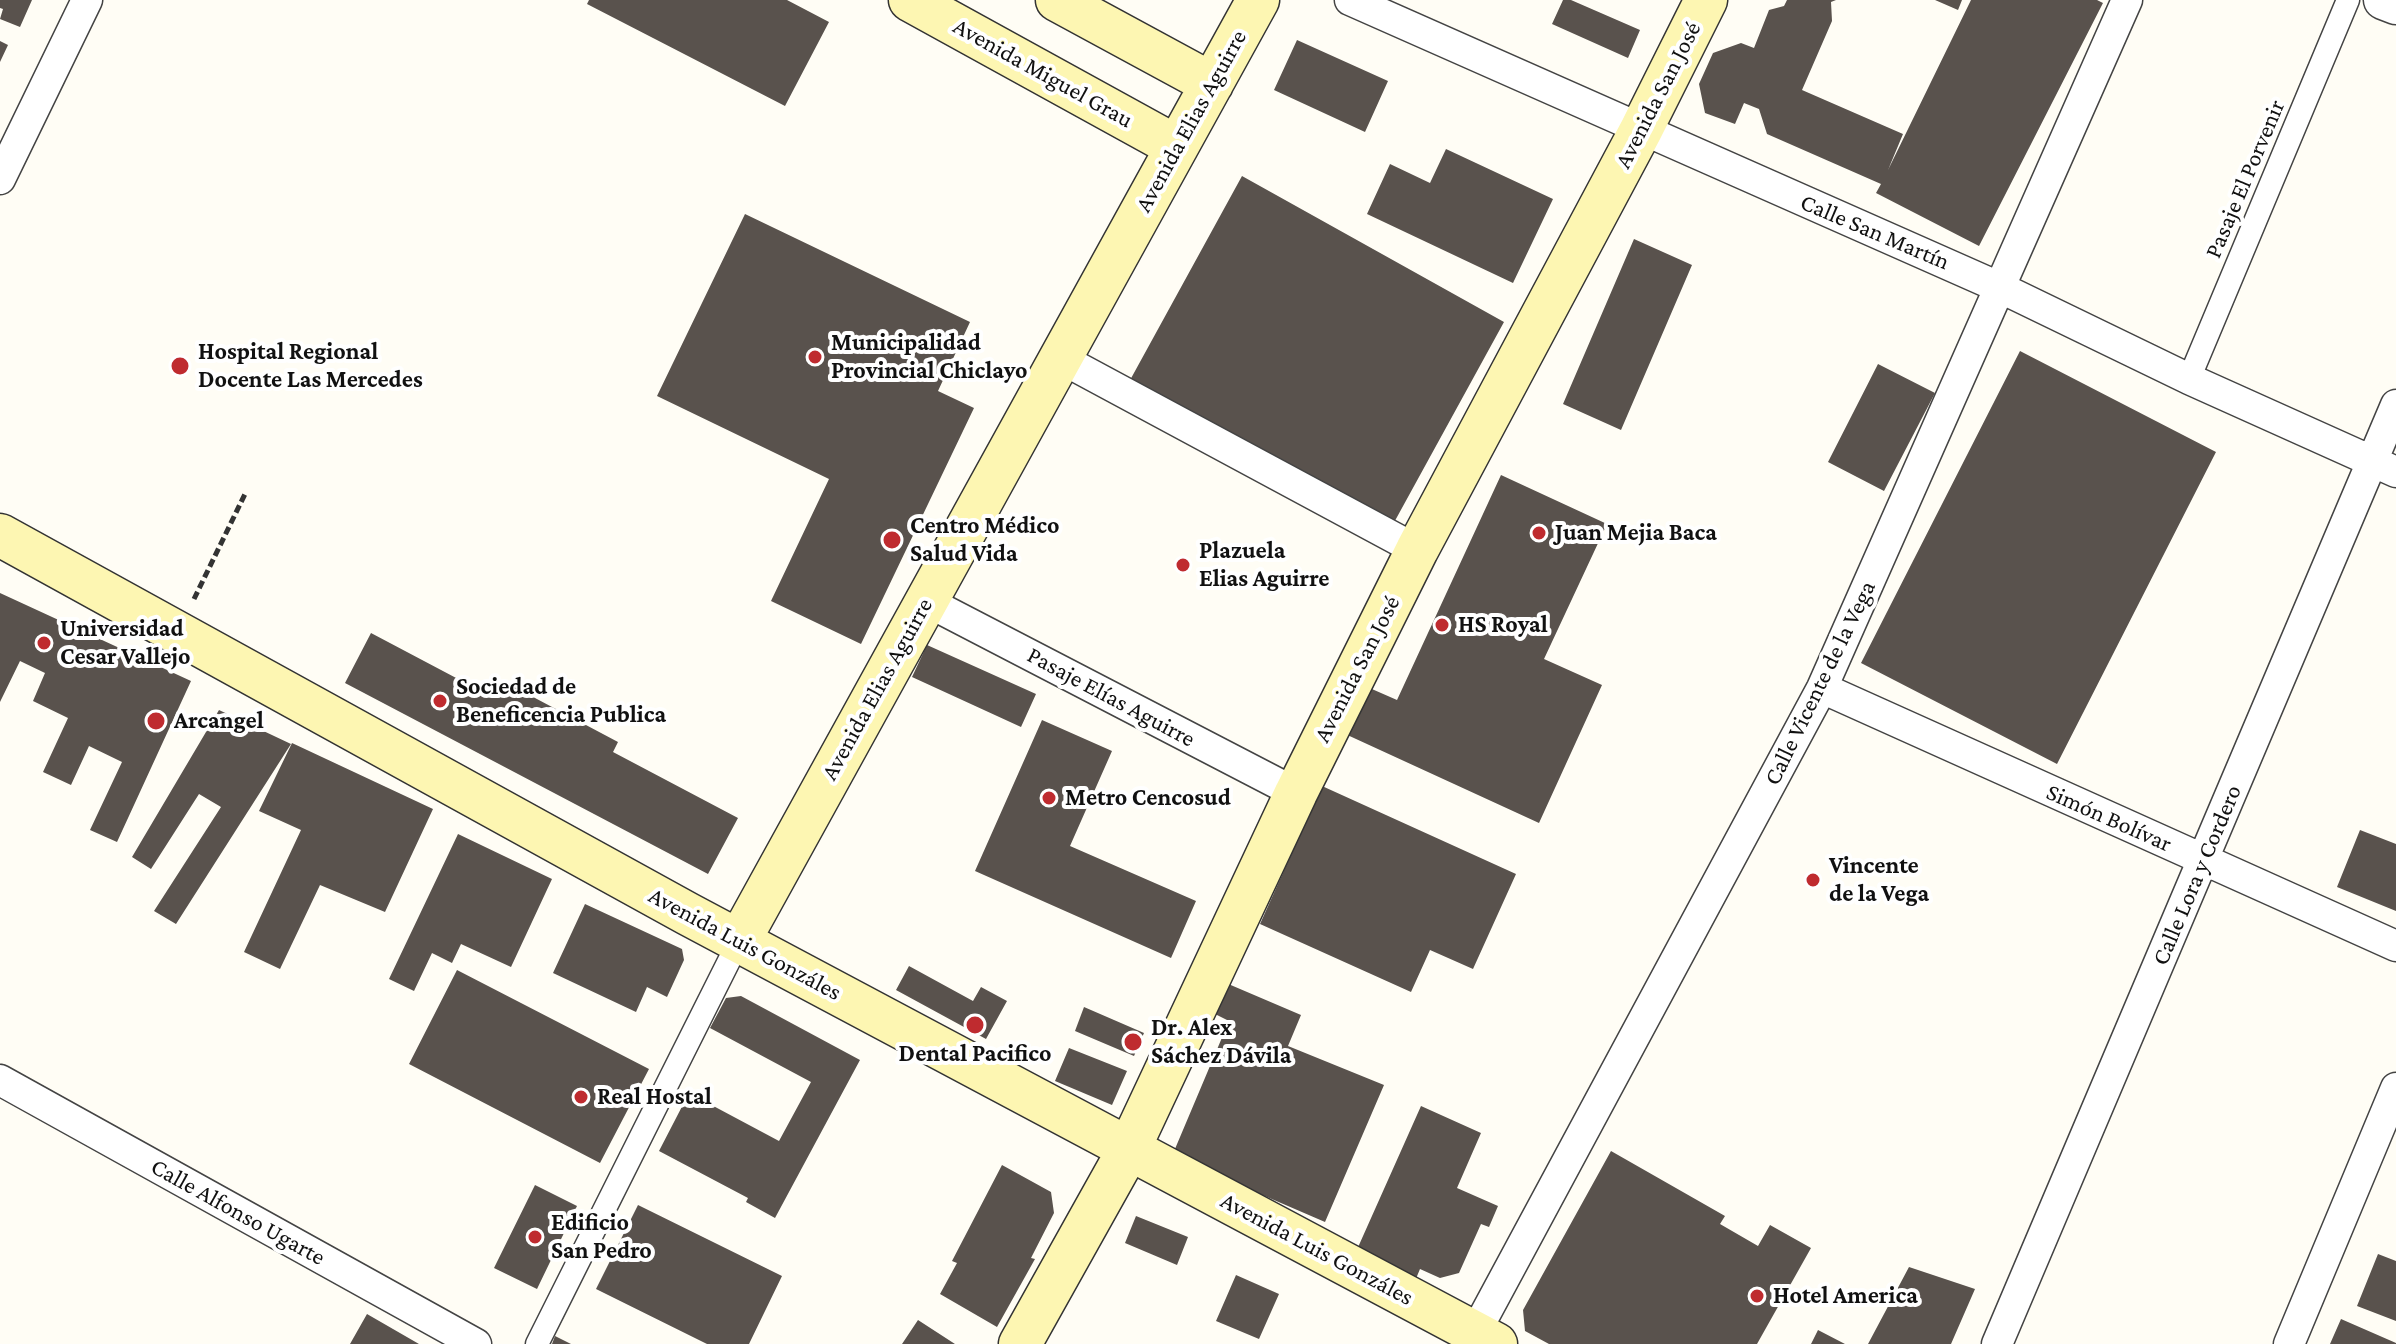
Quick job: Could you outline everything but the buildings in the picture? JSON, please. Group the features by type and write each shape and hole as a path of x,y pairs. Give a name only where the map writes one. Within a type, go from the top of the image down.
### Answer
{"main road":[{"name":"Avenida Miguel Grau","path":"910,0 1177,147"},
{"path":"1057,0 1212,84"},
{"name":"Avenida Elias Aguirre","path":"739,941 1258,0"},
{"name":"Avenida San José","path":"1020,1344 1129,1149 1296,793 1417,550 1641,130 1706,0"},
{"name":"Avenida Luis Gonzáles","path":"0,535 739,941 1480,1340"}],"street":[{"path":"0,179 87,0"},
{"name":"Calle San Martín","path":"1350,0 2001,288 2189,379 2384,467"},
{"name":"Calle Vicente de la Vega","path":"1480,1340 1822,688 2127,0"},
{"name":"Pasaje El Porvenir","path":"2189,379 2348,0"},
{"path":"2383,0 2396,5"},
{"path":"1060,358 1417,550"},
{"name":"Calle Lora y Cordero","path":"1997,1344 2203,860 2384,467 2396,405"},
{"name":"Pasaje Elías Aguirre","path":"926,601 1296,793"},
{"name":"Simón Bolívar","path":"1822,688 2396,946"},
{"name":"Avenida Elias Aguirre","path":"537,1344 739,941"},
{"name":"Calle Alfonso Ugarte","path":"0,1080 476,1344"},
{"path":"2289,1344 2396,1088"}],"path":[{"path":"178,633 246,492"}],"place":[{"name":"Municipalidad Provincial Chiclayo","path":"815,357"},
{"name":"Hospital Regional Docente Las Mercedes","path":"180,366"},
{"name":"Juan Mejia Baca","path":"1539,533"},
{"name":"Centro Médico Salud Vida","path":"892,540"},
{"name":"Plazuela Elias Aguirre","path":"1183,565"},
{"name":"HS Royal","path":"1442,625"},
{"name":"Universidad Cesar Vallejo","path":"44,643"},
{"name":"Sociedad de Beneficencia Publica","path":"440,701"},
{"name":"Arcangel","path":"156,721"},
{"name":"Metro Cencosud","path":"1049,798"},
{"name":"Vincente de la Vega","path":"1813,880"},
{"name":"Dental Pacifico","path":"975,1025"},
{"name":"Dr. Alex Sáchez Dávila","path":"1133,1042"},
{"name":"Real Hostal","path":"581,1097"},
{"name":"Edificio San Pedro","path":"535,1237"},
{"name":"Hotel America","path":"1757,1296"}]}
